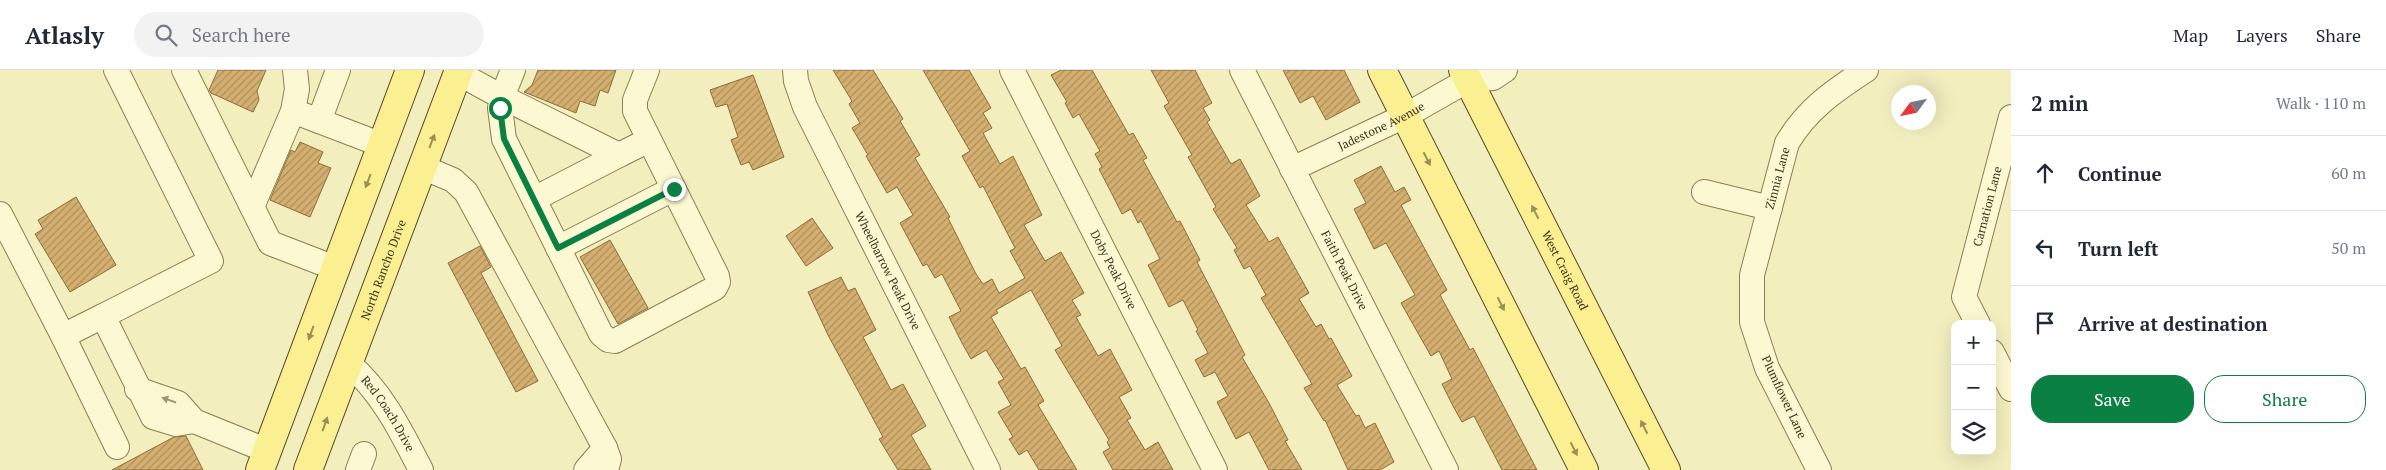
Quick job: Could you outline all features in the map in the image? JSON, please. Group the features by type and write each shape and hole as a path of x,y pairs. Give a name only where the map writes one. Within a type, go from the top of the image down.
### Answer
{"main road":[{"path":"264,460 410,70"},
{"path":"1382,70 1584,470"},
{"name":"North Rancho Drive","path":"308,470 458,72"},
{"name":"West Craig Road","path":"1469,73 1666,470"}],"street":[{"path":"63,336 211,261 116,70"},
{"path":"184,70 270,243 335,268"},
{"path":"252,207 293,111 297,89 295,70"},
{"path":"319,121 338,70"},
{"path":"513,70 502,97 500,108 504,139 601,334 608,340 615,341 714,288 718,282 717,276 635,111 635,100 647,70"},
{"name":"Wheelbarrow Peak Drive","path":"795,70 796,81 805,107 988,470"},
{"name":"Doby Peak Drive","path":"1012,70 1215,470"},
{"name":"Faith Peak Drive","path":"1242,70 1446,470"},
{"name":"Jadestone Avenue","path":"1292,169 1405,116 1469,73 1493,78 1505,70"},
{"name":"Zinnia Lane","path":"1752,322 1752,275 1787,143 1798,123 1834,91 1866,70"},
{"path":"458,72 502,97 619,155"},
{"path":"293,111 382,145"},
{"name":"Carnation Lane","path":"1976,320 1964,297 2011,117"},
{"path":"534,200 649,140"},
{"path":"422,167 453,180 466,192 606,459 586,470"},
{"path":"558,248 674,189"},
{"path":"1704,192 1770,208"},
{"path":"0,214 63,336 117,447"},
{"path":"103,316 137,389 178,403 194,421 264,460"},
{"name":"Plumflower Lane","path":"1752,322 1767,368 1820,470"},
{"path":"1996,360 2011,389"},
{"name":"Red Coach Drive","path":"348,363 370,384 388,408 421,470"}],"building":[{"path":"218,70 266,70 257,91 259,100 253,112 211,93 209,90"},
{"path":"538,70 616,70 608,93 600,90 595,106 580,101 576,113 524,92 532,85"},
{"path":"833,70 873,70 903,119 900,121 920,155 915,158 950,217 948,218 976,274 983,284 992,279 999,293 1025,278 1010,251 1015,248 983,186 980,188 962,156 970,151 923,70 969,70 991,108 983,113 992,128 983,133 1000,164 1013,156 1042,215 1024,225 1045,261 1061,252 1084,293 1072,300 1081,315 1076,317 1098,356 1110,349 1132,390 1119,397 1131,418 1127,420 1145,450 1158,442 1173,470 1113,470 1103,452 1110,448 1107,442 1109,440 1055,350 1062,346 1031,290 996,310 998,313 991,317 1021,369 1025,367 1044,401 1038,405 1077,470 1039,470 1027,450 1019,455 1009,439 1013,437 998,412 1011,405 998,382 1004,379 986,350 971,359 962,343 949,317 961,311 942,274 935,278 927,264 923,266 900,223 913,215 897,187 887,193 866,156 868,155 852,128 860,123 849,104 852,101"},
{"path":"1061,70 1092,70 1129,135 1133,133 1147,158 1143,160 1177,222 1180,221 1200,260 1197,262 1245,355 1242,357 1269,403 1288,440 1285,441 1302,470 1269,470 1249,432 1236,439 1217,402 1228,396 1215,372 1204,377 1195,360 1208,353 1196,331 1198,330 1183,300 1169,307 1148,265 1160,259 1141,221 1138,223 1131,209 1122,214 1099,169 1102,167 1095,154 1100,151 1079,114 1073,118 1065,103 1067,102 1051,75"},
{"path":"1151,70 1195,70 1212,103 1203,108 1210,120 1207,122 1231,164 1240,159 1260,196 1246,205 1269,242 1278,237 1309,293 1299,299 1316,327 1321,324 1329,339 1331,338 1352,376 1337,385 1356,416 1359,415 1365,428 1375,423 1394,462 1380,470 1348,470 1325,420 1304,388 1312,384 1261,298 1266,295 1250,266 1244,269 1234,250 1237,248 1213,209 1216,207 1188,157 1192,155 1164,106 1169,103"},
{"path":"1283,70 1344,70 1360,102 1326,120 1313,96 1300,103"},
{"path":"753,75 784,157 753,170 749,162 741,165 731,140 738,137 727,104 716,107 710,90"},
{"path":"300,142 323,152 318,163 331,168 310,217 270,200 291,150 295,152"},
{"path":"1381,166 1395,192 1404,187 1411,200 1401,205 1447,290 1440,295 1470,350 1473,348 1537,470 1502,470 1474,416 1462,422 1453,406 1442,384 1452,379 1439,351 1431,356 1401,303 1415,295 1386,243 1374,249 1354,209 1366,203 1354,180"},
{"path":"76,197 116,265 70,292 35,234 43,229 38,220"},
{"path":"812,218 833,248 806,266 786,236"},
{"path":"610,240 648,308 618,324 580,257"},
{"path":"480,246 491,267 481,273 538,381 516,392 448,263"},
{"path":"841,277 848,291 855,288 876,330 863,337 891,390 903,384 926,426 911,435 931,470 898,470 879,439 883,437 828,335 808,292"},
{"path":"186,436 203,470 112,470 174,437"}],"route":[{"path":"500,108 504,139 558,248 674,189"}]}
